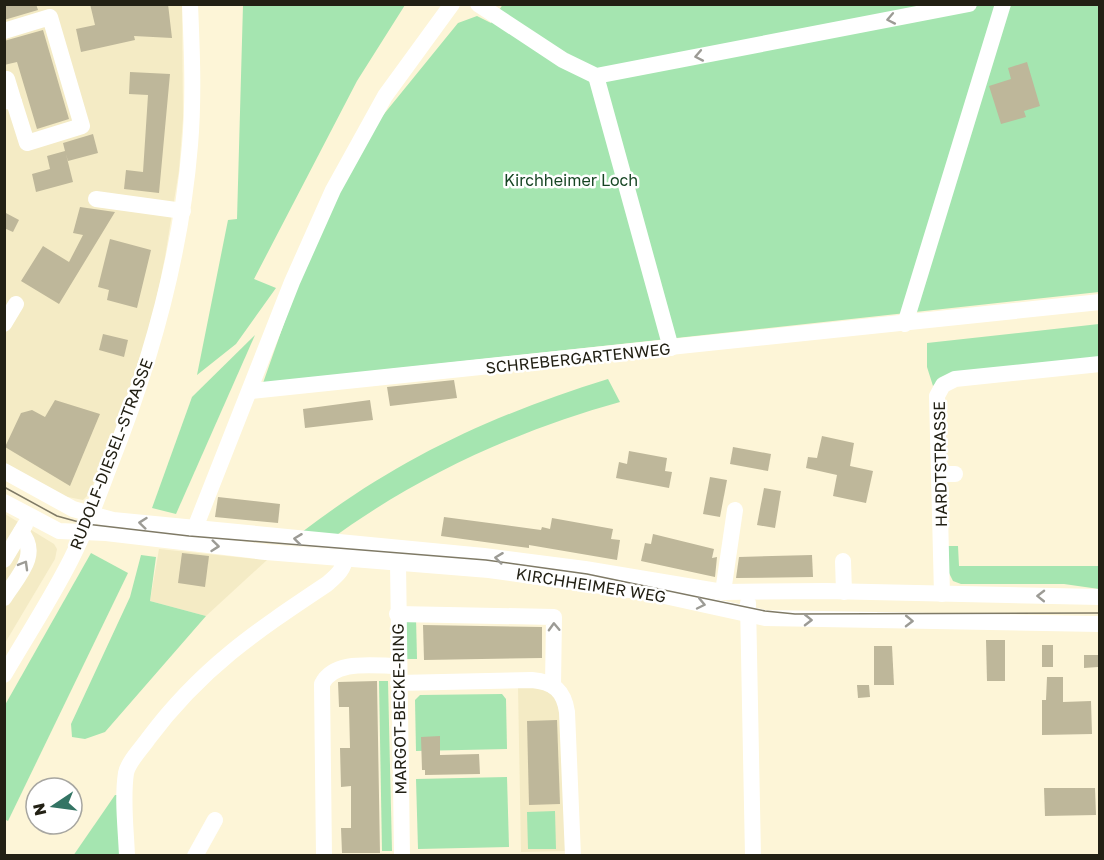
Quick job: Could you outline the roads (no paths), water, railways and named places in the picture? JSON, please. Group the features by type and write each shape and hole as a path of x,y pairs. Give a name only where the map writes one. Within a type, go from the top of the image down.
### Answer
{"street":[{"name":"RUDOLF-DIESEL-STRASSE","path":"4,675 65,571 92,513 135,403 158,330 183,211 193,84 190,4"},
{"path":"195,528 251,391 292,282 333,190 385,96 452,4"},
{"path":"478,4 563,60 596,76 969,4"},
{"path":"905,324 1003,4"},
{"path":"4,31 50,17 82,126 27,143 9,102 7,79"},
{"path":"596,76 671,348"},
{"path":"96,199 183,211"},
{"name":"SCHREBERGARTENWEG","path":"251,391 1100,302"},
{"path":"4,324 16,304"},
{"name":"HARDTSTRASSE","path":"942,594 947,474 937,396 943,385 955,379 1100,364"},
{"name":"KIRCHHEIMER WEG","path":"4,471 73,509 113,520 484,556 585,569 723,592 1100,597"},
{"path":"4,483 69,517 82,532"},
{"name":"KIRCHHEIMER WEG","path":"4,502 59,531 489,570 585,583 794,620 1100,624"},
{"path":"723,592 735,510"},
{"path":"69,517 92,513"},
{"path":"4,560 30,516"},
{"path":"4,598 31,553 29,542 21,532"},
{"path":"127,855 126,771 147,741 171,709 221,659 245,639 327,584 345,565 345,558"},
{"path":"843,561 844,592"},
{"name":"MARGOT-BECKE-RING","path":"398,562 402,855"},
{"path":"748,593 753,855"},
{"path":"397,614 554,617 554,686"},
{"path":"324,855 322,684 325,677 335,670 398,666"},
{"path":"398,683 532,680 547,681 562,693 567,712 573,855"},
{"path":"195,855 215,820"}],"tram line":[{"path":"4,487 57,516 86,524 189,536 486,560 587,574 765,611 795,614 1100,613"}],"park label":[{"name":"Kirchheimer Loch","path":"571,180"}]}
